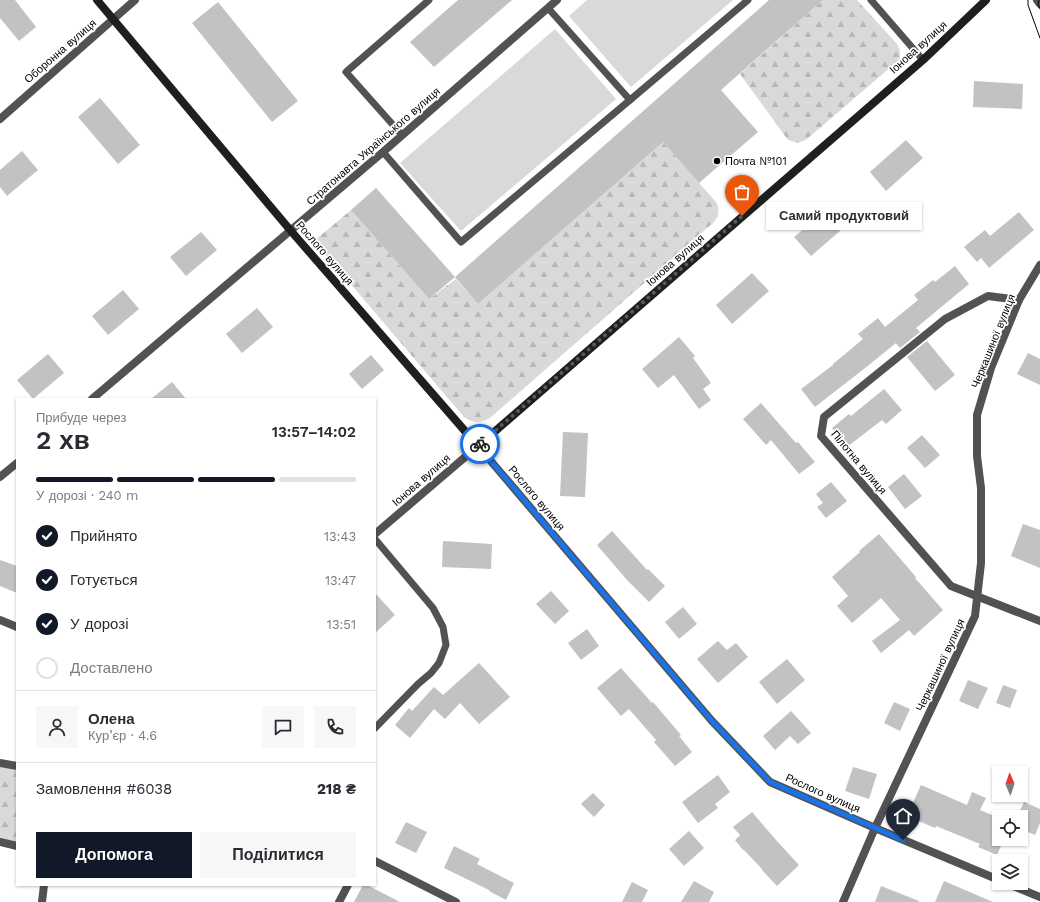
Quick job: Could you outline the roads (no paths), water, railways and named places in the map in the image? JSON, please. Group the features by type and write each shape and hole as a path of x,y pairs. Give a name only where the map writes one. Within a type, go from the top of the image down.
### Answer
{"street":[{"name":"Рослого вулиця","path":"97,0 291,231 478,446 712,721 770,782 992,877"},
{"name":"Оборонна вулиця","path":"0,119 135,0"},
{"name":"Стратонавта Українського вулиця","path":"93,398 291,231 557,0"},
{"name":"Іонова вулиця","path":"376,533 923,60 986,0"},
{"path":"1037,0 1040,4"},
{"name":"Черкашиної вулиця","path":"843,902 875,828 975,616 981,563 981,488 977,456 977,415 992,368 1019,300 1040,265"},
{"name":"Пілотна вулиця","path":"1019,300 988,296 945,319 824,417 821,436 951,586 1040,621"},
{"path":"0,477 16,464"},
{"path":"0,620 16,627"},
{"path":"0,763 16,766"},
{"path":"0,842 16,846"},
{"path":"376,862 456,902"},
{"path":"42,902 44,886"},
{"path":"339,902 347,886"},
{"path":"1023,890 1040,897"}],"lane":[{"path":"402,135 346,72 429,0"},
{"path":"383,152 461,242 748,0"},
{"path":"871,0 923,60"},
{"path":"548,8 630,100"},
{"path":"376,541 433,608 443,627 446,645 439,663 431,673 418,684 376,727"}],"tram line":[{"path":"1028,0 1028,5 1040,38"},
{"path":"1039,0 1038,4 1040,9"}],"place":[{"name":"Почта №101","path":"717,161"},
{"name":"Самий продуктовий","path":"742,216"}]}
